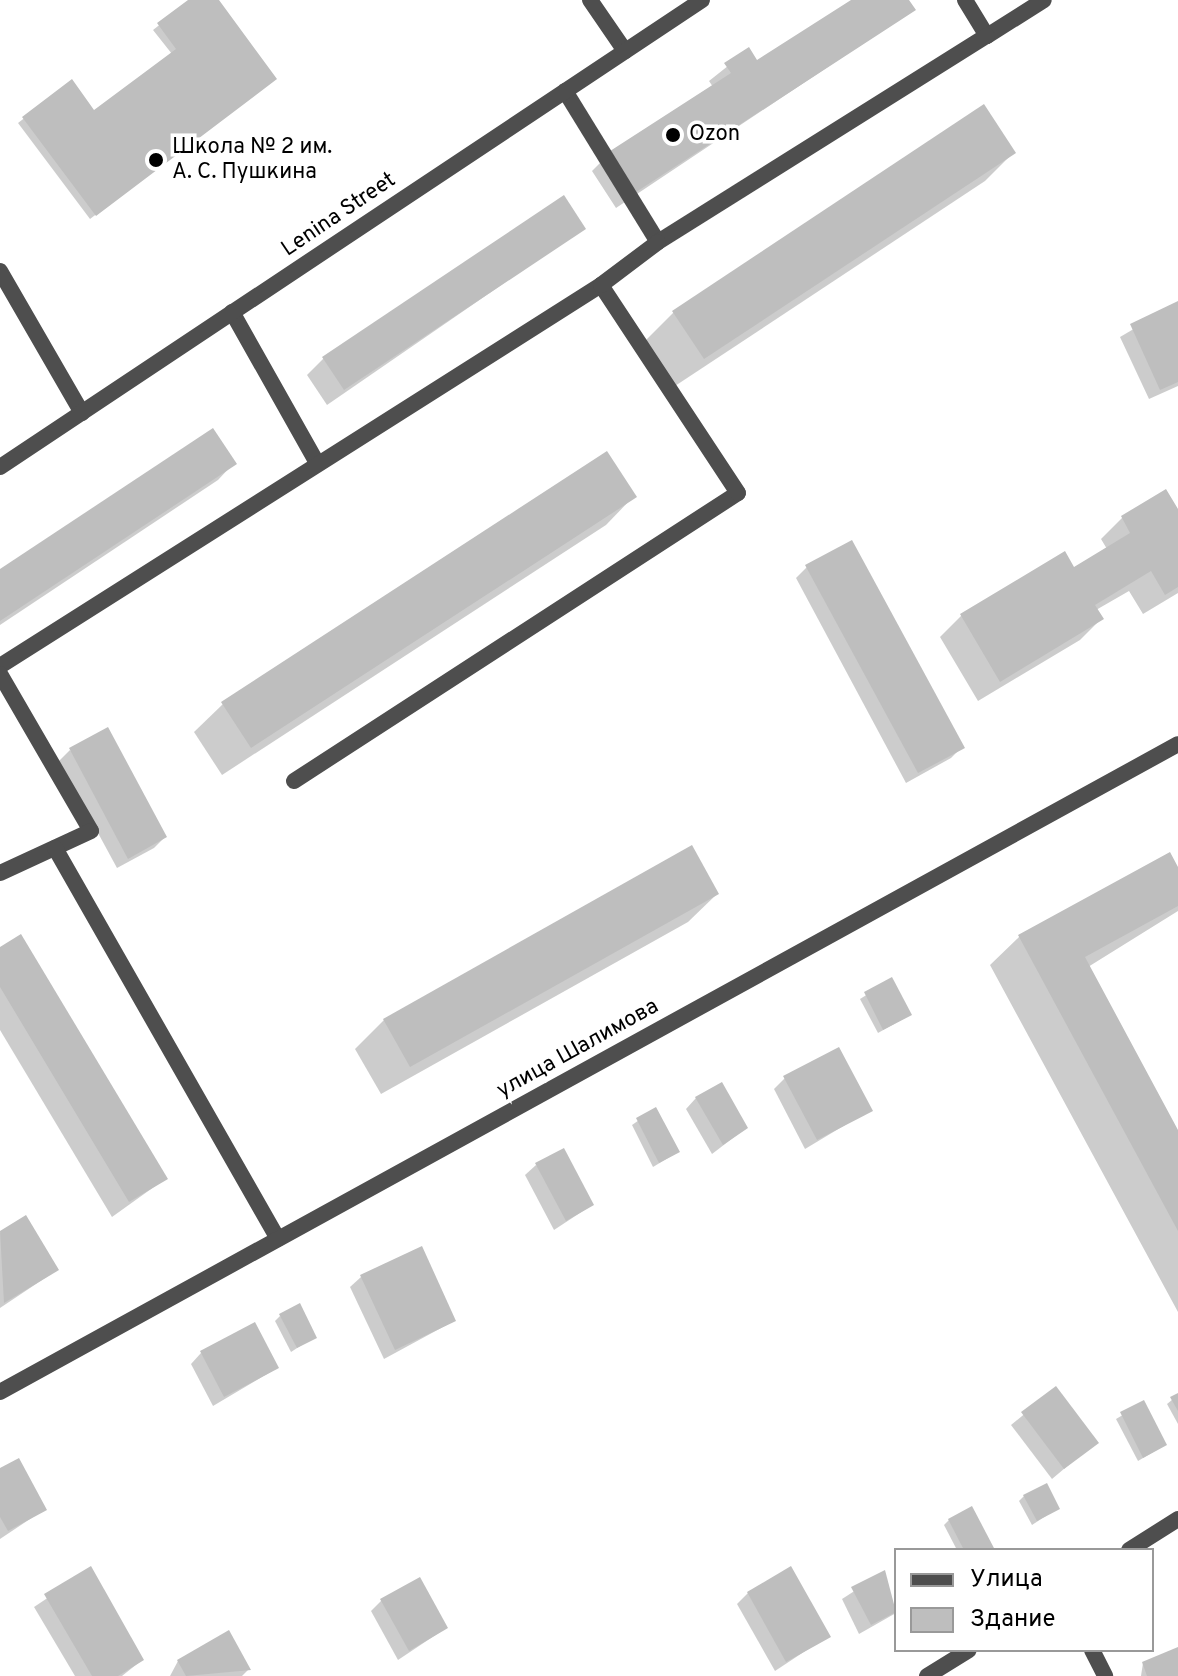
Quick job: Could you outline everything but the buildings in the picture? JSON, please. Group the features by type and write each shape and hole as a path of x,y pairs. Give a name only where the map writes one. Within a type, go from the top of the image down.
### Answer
{"street":[{"path":"590,0 625,51"},
{"name":"Lenina Street","path":"0,467 702,0"},
{"path":"965,0 987,36"},
{"path":"0,666 601,285 658,242 1044,0"},
{"path":"565,91 658,242"},
{"path":"0,271 82,413"},
{"path":"294,781 738,493 601,285"},
{"path":"232,312 317,463"},
{"path":"0,674 91,831 0,873"},
{"name":"улица Шалимова","path":"0,1392 1178,744"},
{"path":"55,848 278,1239"},
{"path":"1132,1548 1178,1519"},
{"path":"927,1676 966,1652"},
{"path":"1093,1652 1105,1676"}],"place":[{"name":"Ozon","path":"673,135"},
{"name":"Школа № 2 им. А. С. Пушкина","path":"156,160"}]}
